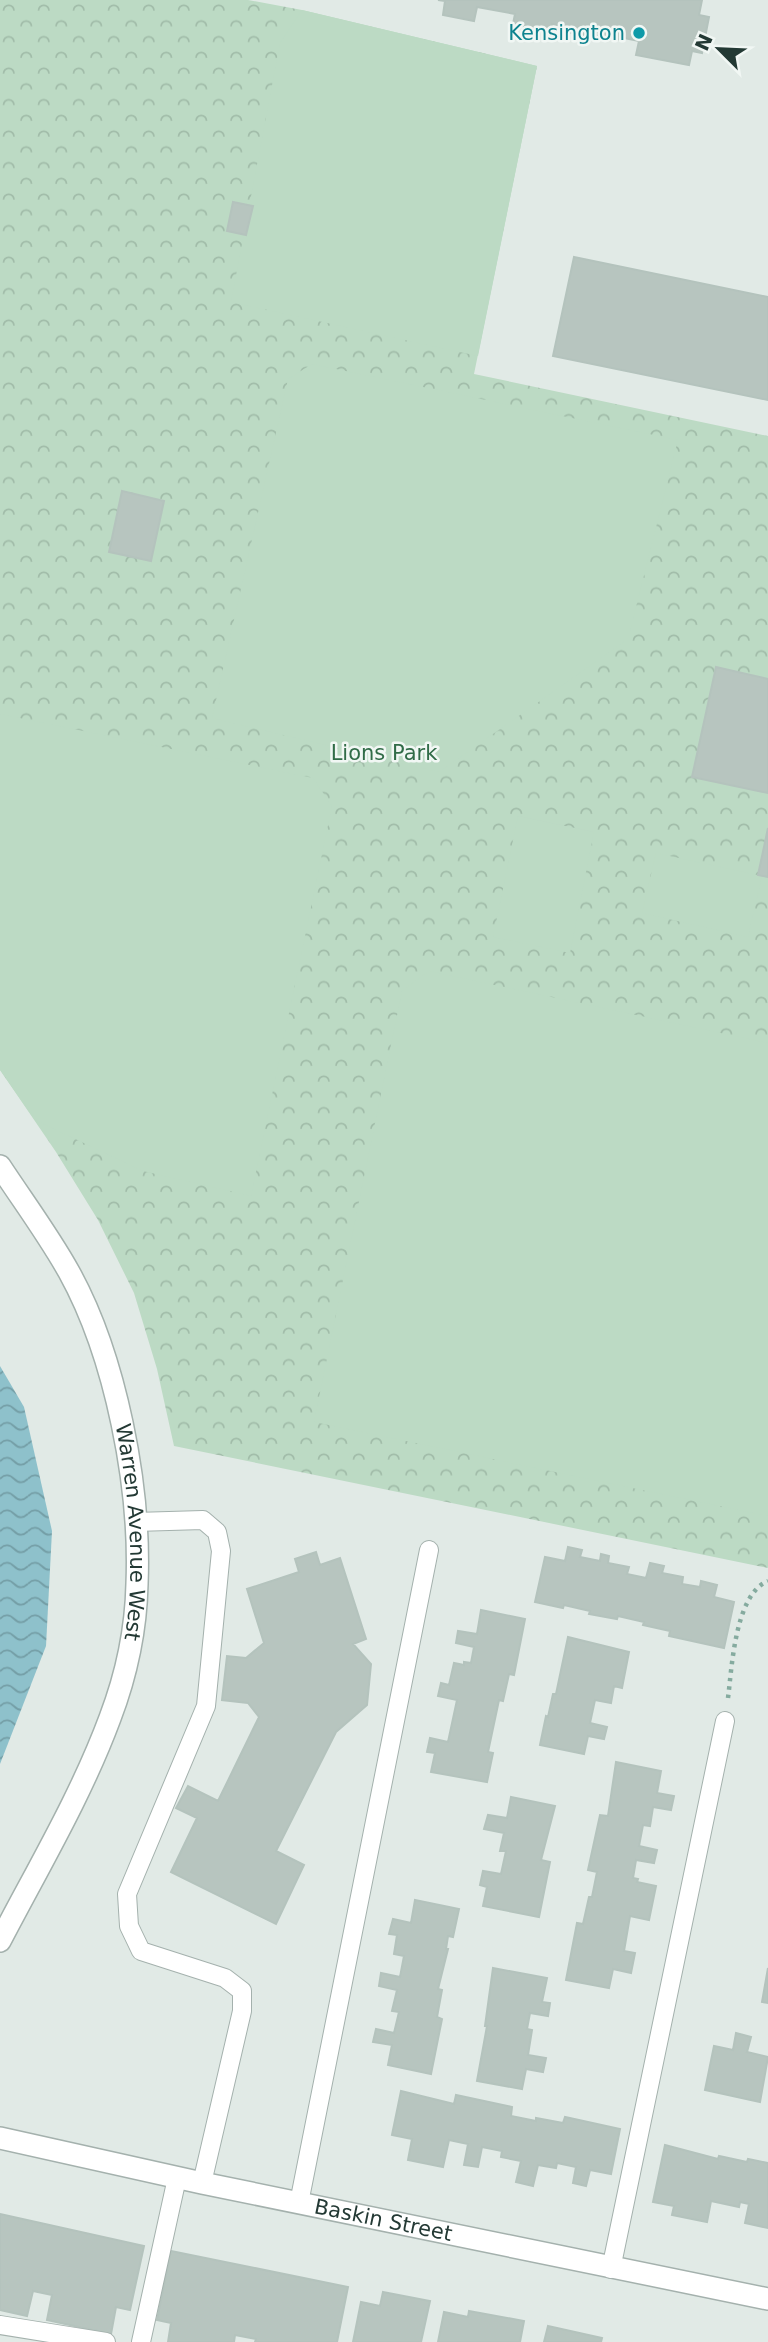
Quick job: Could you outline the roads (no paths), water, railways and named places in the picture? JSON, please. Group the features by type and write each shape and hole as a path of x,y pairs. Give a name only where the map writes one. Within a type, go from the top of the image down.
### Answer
{"street":[{"name":"Warren Avenue West","path":"0,1166 69,1273 97,1333 114,1389 127,1456 135,1522 137,1585 130,1653 111,1717 86,1776 0,1941"},
{"name":"Baskin Street","path":"0,2138 611,2269 768,2299"}],"lane":[{"path":"135,1522 203,1520 217,1532 220,1551 206,1706 127,1894 129,1926 141,1951 225,1978 242,1991 242,2011 202,2183"},
{"path":"299,2203 429,1550"},
{"path":"611,2269 725,1721"},
{"path":"141,2342 177,2178"},
{"path":"0,2325 106,2342"}],"water":[{"path":"0,1366 24,1407 52,1531 46,1646 0,1764"}],"place":[{"name":"Kensington","path":"639,33"}],"park label":[{"name":"Lions Park","path":"384,753"}]}
